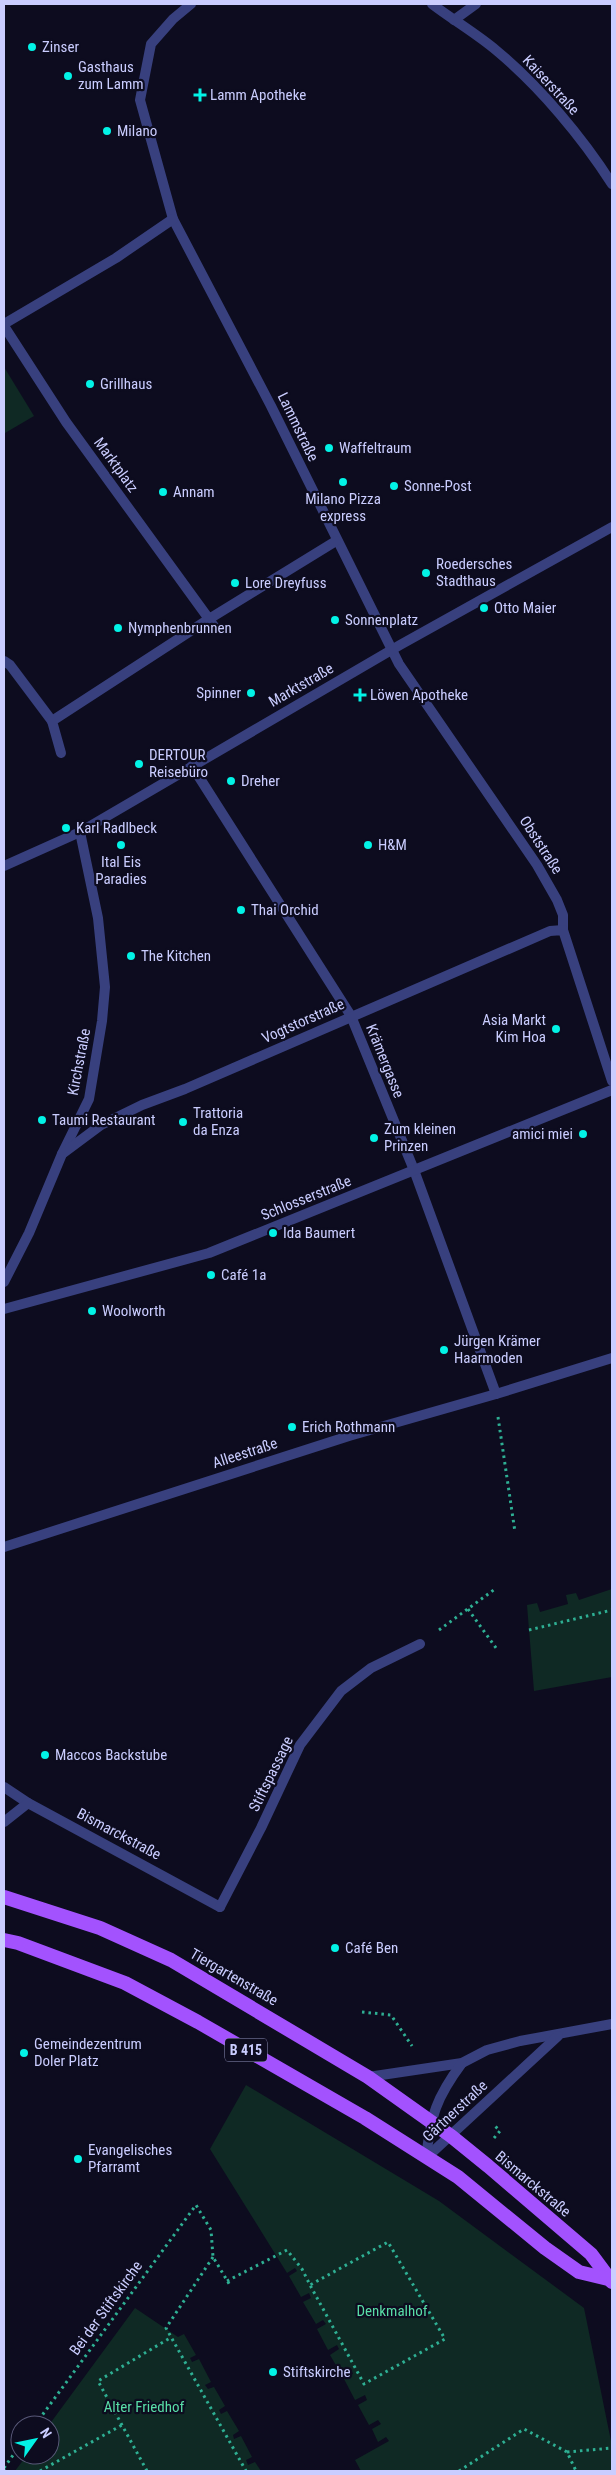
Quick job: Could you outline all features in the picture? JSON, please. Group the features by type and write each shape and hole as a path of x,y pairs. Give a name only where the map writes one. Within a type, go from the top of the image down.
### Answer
{"main road":[{"name":"Tiergartenstraße","path":"4,1896 100,1928 170,1960 368,2077 430,2121"},
{"name":"B 415","path":"4,1940 18,1943 125,1983 198,2022 365,2118 426,2158"},
{"name":"Bismarckstraße","path":"430,2121 451,2136 592,2254 610,2280"},
{"name":"Bismarckstraße","path":"426,2158 458,2178 545,2248 579,2272 610,2280"}],"street":[{"name":"Lammstraße","path":"191,4 172,19 151,44 140,100 173,220 271,406 391,650"},
{"name":"Kaiserstraße","path":"432,4 497,51 549,102 597,160 612,184"},
{"path":"454,20 476,4"},
{"name":"Marktplatz","path":"173,220 4,325 66,422 216,629"},
{"name":"Marktstraße","path":"4,866 80,832 391,650 612,527"},
{"path":"52,721 209,619 336,541"},
{"name":"Obststraße","path":"391,650 537,865 558,900 563,915 563,930 612,1081"},
{"path":"4,661 10,665 52,721 61,753"},
{"name":"Krämergasse","path":"192,766 351,1016 414,1170 496,1394"},
{"name":"Kirchstraße","path":"4,1282 29,1233 62,1154 89,1099 102,1021 105,987 98,918 80,832"},
{"name":"Vogtstorstraße","path":"62,1154 101,1125 142,1105 185,1089 550,931 563,930"},
{"name":"Schlosserstraße","path":"4,1309 209,1254 612,1090"},
{"name":"Alleestraße","path":"4,1547 349,1436 496,1394 612,1358"},
{"name":"Stiftspassage","path":"220,1907 261,1828 300,1745 341,1691 371,1668 420,1644"},
{"name":"Bismarckstraße","path":"4,1787 28,1803 220,1907"},
{"path":"4,1822 28,1803"},
{"name":"Gärtnerstraße","path":"368,2077 462,2063 487,2050 520,2041 558,2036 612,2024"},
{"name":"Gärtnerstraße","path":"426,2158 558,2036"},
{"name":"Gärtnerstraße","path":"426,2158 430,2121 446,2085 462,2063"}],"path":[{"path":"496,1394 515,1532"},
{"path":"420,1644 495,1589"},
{"path":"468,1609 496,1648"},
{"path":"529,1630 612,1610"},
{"name":"Bei der Stiftskirche","path":"42,2415 196,2205 211,2230 213,2256"},
{"path":"227,2281 287,2250 302,2269 310,2285 364,2384 445,2339 388,2242 310,2285"},
{"path":"231,2287 213,2256 166,2328 246,2471"},
{"path":"147,2471 98,2381 170,2338"},
{"path":"40,2471 122,2425"},
{"path":"459,2471 524,2429 566,2452 576,2471"},
{"path":"566,2452 612,2448"}],"green space":[{"path":"4,367 34,416 5,433 4,430"},
{"path":"612,1589 612,1677 534,1691 527,1605 537,1603 540,1612 568,1604 566,1595 576,1593 579,1600"},
{"name":"Denkmalhof","path":"246,2085 439,2201 584,2308 612,2446 612,2471 361,2471 355,2460 389,2441 386,2437 378,2442 372,2429 381,2424 378,2420 369,2425 358,2405 367,2400 365,2395 355,2400 344,2379 353,2374 351,2369 341,2374 330,2355 339,2349 337,2345 328,2350 317,2329 326,2324 323,2320 316,2324 303,2302 311,2298 309,2293 301,2297 289,2276 297,2271 295,2268 287,2273 210,2149"},
{"name":"Alter Friedhof","path":"135,2308 178,2337 184,2334 196,2355 190,2358 192,2362 199,2359 211,2382 205,2385 208,2389 214,2387 225,2406 219,2410 221,2414 227,2411 239,2431 233,2435 234,2439 241,2436 252,2457 246,2460 248,2465 255,2462 261,2471 15,2471 20,2465 60,2465 60,2415 56,2415"}],"place":[{"name":"Zinser","path":"32,47"},
{"name":"Gasthaus zum Lamm","path":"68,76"},
{"name":"Lamm Apotheke","path":"200,95"},
{"name":"Milano","path":"107,131"},
{"name":"Grillhaus","path":"90,384"},
{"name":"Waffeltraum","path":"329,448"},
{"name":"Milano Pizza express","path":"343,482"},
{"name":"Sonne-Post","path":"394,486"},
{"name":"Annam","path":"163,492"},
{"name":"Roedersches Stadthaus","path":"426,573"},
{"name":"Lore Dreyfuss","path":"235,583"},
{"name":"Otto Maier","path":"484,608"},
{"name":"Sonnenplatz","path":"335,620"},
{"name":"Nymphenbrunnen","path":"118,628"},
{"name":"Spinner","path":"251,693"},
{"name":"Löwen Apotheke","path":"360,695"},
{"name":"DERTOUR Reisebüro","path":"139,764"},
{"name":"Dreher","path":"231,781"},
{"name":"Karl Radlbeck","path":"66,828"},
{"name":"Ital Eis Paradies","path":"121,845"},
{"name":"H&M","path":"368,845"},
{"name":"Thai Orchid","path":"241,910"},
{"name":"The Kitchen","path":"131,956"},
{"name":"Asia Markt Kim Hoa","path":"556,1029"},
{"name":"Taumi Restaurant","path":"42,1120"},
{"name":"Trattoria da Enza","path":"183,1122"},
{"name":"amici miei","path":"583,1134"},
{"name":"Zum kleinen Prinzen","path":"374,1138"},
{"name":"Ida Baumert","path":"273,1233"},
{"name":"Café 1a","path":"211,1275"},
{"name":"Woolworth","path":"92,1311"},
{"name":"Jürgen Krämer Haarmoden","path":"444,1350"},
{"name":"Erich Rothmann","path":"292,1427"},
{"name":"Maccos Backstube","path":"45,1755"},
{"name":"Café Ben","path":"335,1948"},
{"name":"Gemeindezentrum Doler Platz","path":"24,2053"},
{"name":"Evangelisches Pfarramt","path":"78,2159"},
{"name":"Stiftskirche","path":"273,2372"}]}
